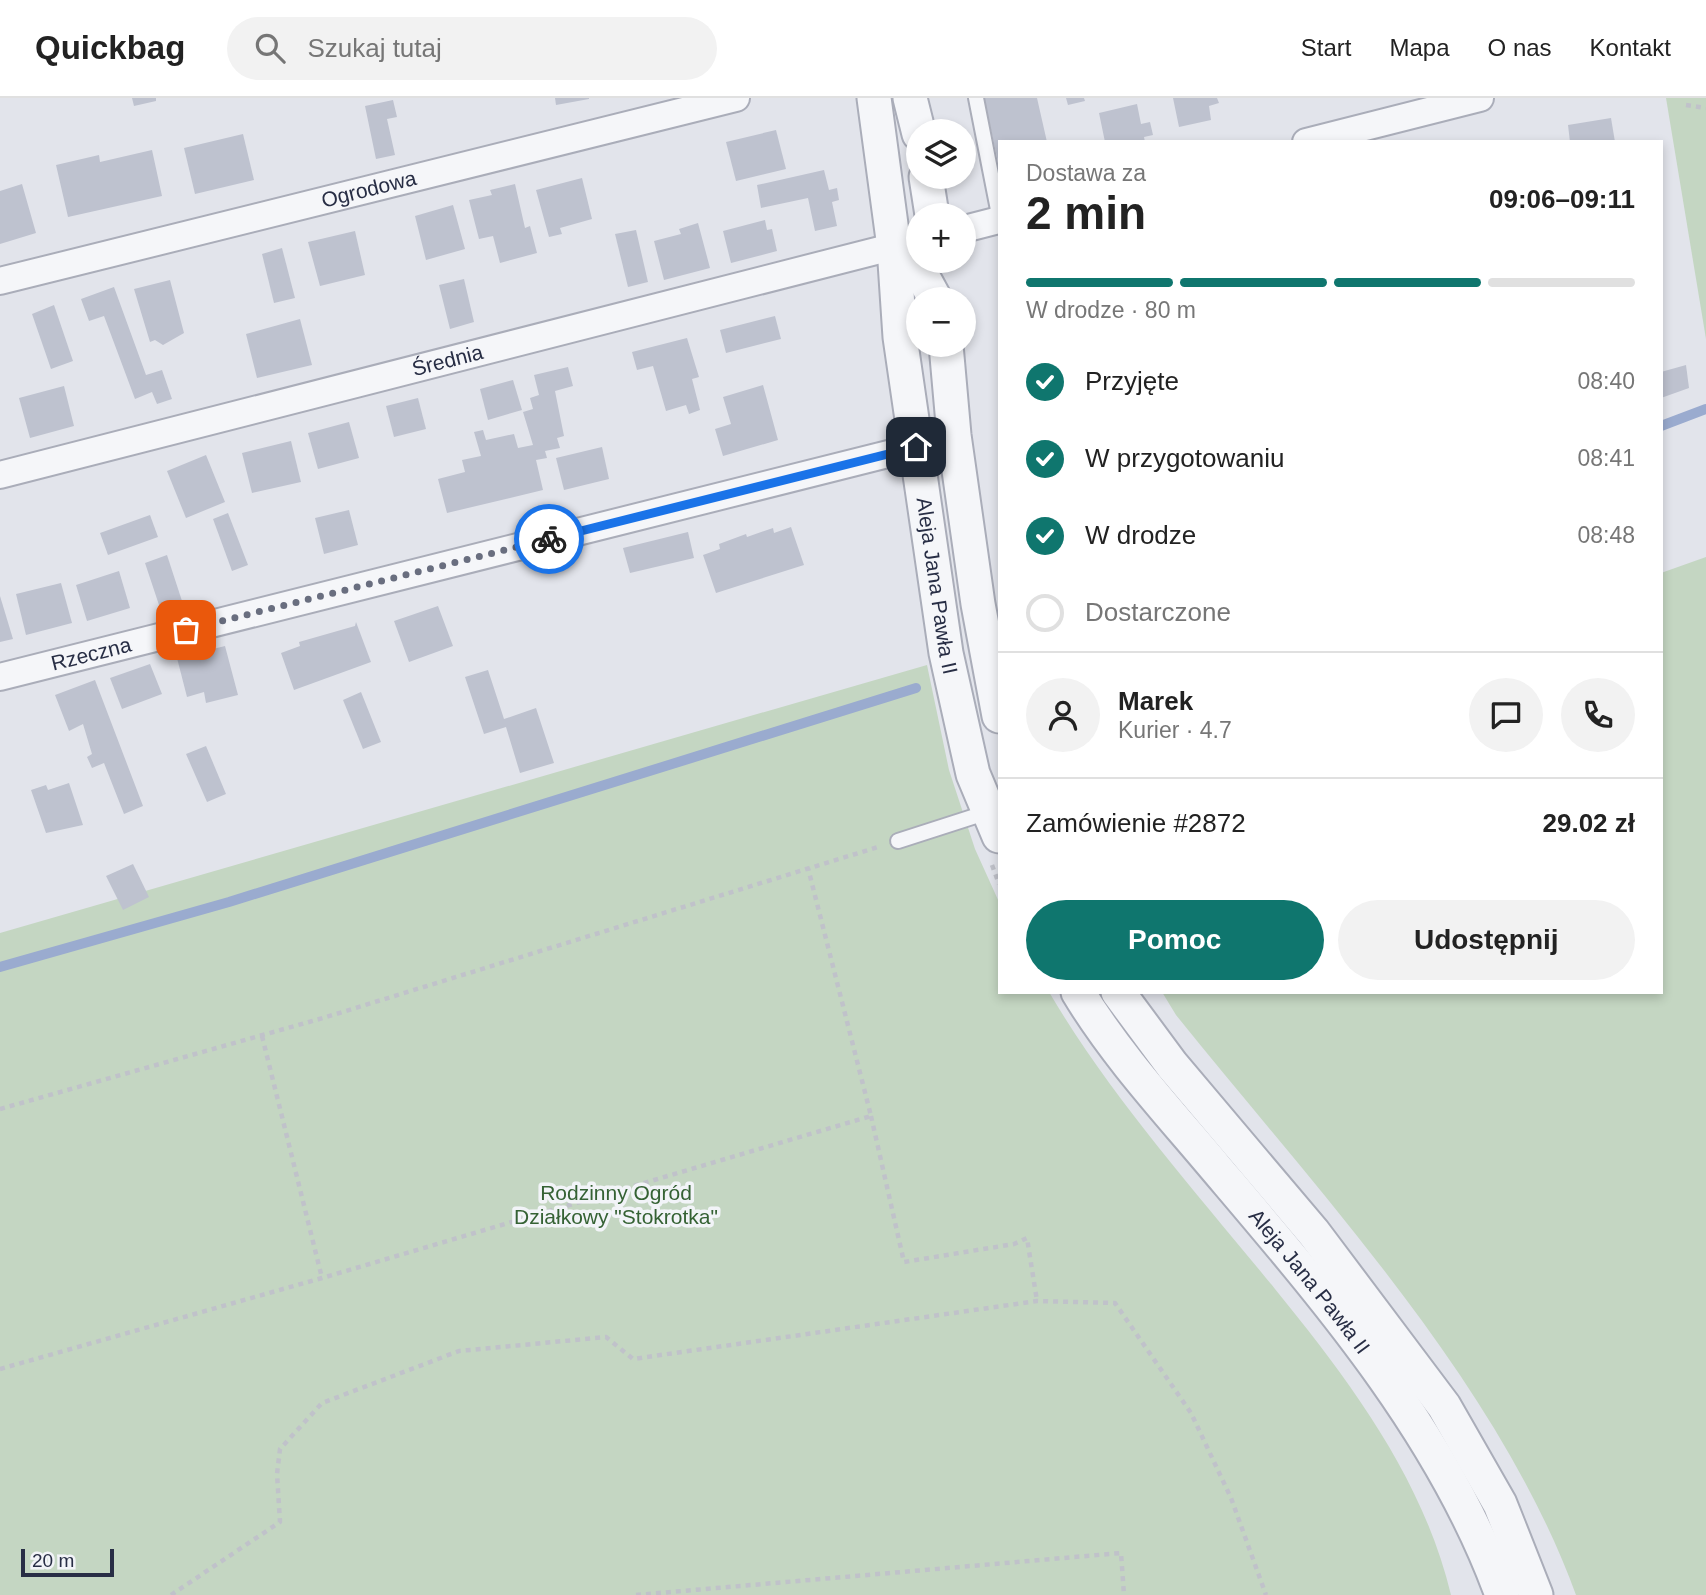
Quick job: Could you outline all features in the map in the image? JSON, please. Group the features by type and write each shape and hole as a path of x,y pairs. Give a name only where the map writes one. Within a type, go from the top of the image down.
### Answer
{"street":[{"name":"Ogrodowa","path":"0,281 736,98"},
{"name":"Aleja Jana Pawła II","path":"874,98 906,244 900,337 932,567 956,705 972,774 994,824"},
{"path":"910,98 915,119"},
{"path":"1314,140 1480,98"},
{"path":"976,225 998,218"},
{"name":"Średnia","path":"0,475 906,244"},
{"name":"Aleja Jana Pawła II","path":"947,357 950,407 988,603 998,706"},
{"path":"916,447 944,424 950,407"},
{"name":"Rzeczna","path":"0,677 916,447"},
{"path":"932,567 942,583 959,599 988,603"},
{"name":"Aleja Jana Pawła II","path":"1079,994 1145,1084 1287,1252 1414,1419 1469,1516 1502,1595"},
{"name":"Aleja Jana Pawła II","path":"1119,994 1172,1065 1314,1233 1444,1406 1500,1504 1536,1595"}],"lane":[{"path":"976,98 998,213"},
{"path":"898,841 994,824"}],"path":[{"path":"1686,105 1706,108"},
{"path":"0,1109 262,1036 898,841"},
{"path":"808,868 872,1116 904,1262 1014,1244 1027,1238 1037,1301"},
{"path":"262,1036 322,1278"},
{"path":"0,1369 322,1278 872,1116"},
{"path":"171,1595 280,1522 277,1474 280,1449 322,1403 459,1351 606,1337 633,1359 1037,1301 1115,1303 1191,1413 1231,1498 1266,1595"},
{"path":"636,1595 1121,1553 1124,1595"}],"green space":[{"path":"1666,98 1706,98 1706,339"},
{"path":"1706,557 1706,1595 1576,1595 1542,1516 1500,1439 1452,1364 1344,1219 1176,1015 1163,994 1663,994 1663,572"},
{"name":"Rodzinny Ogród Działkowy \"Stokrotka\"","path":"927,665 949,770 975,849 998,900 998,994 1050,994 1128,1108 1330,1359 1356,1395 1403,1471 1438,1552 1451,1595 0,1595 0,933"}],"building":[{"path":"132,98 156,98 156,101 134,106"},
{"path":"555,98 589,98 589,99 556,105"},
{"path":"984,98 1037,98 1047,140 998,140 998,162"},
{"path":"1066,98 1084,98 1085,101 1068,105"},
{"path":"1173,98 1217,98 1219,103 1209,106 1211,120 1179,127"},
{"path":"393,100 397,117 387,119 395,155 376,159 365,106"},
{"path":"1137,104 1141,124 1150,122 1153,135 1144,137 1145,140 1105,140 1099,113"},
{"path":"1611,118 1615,140 1570,140 1568,125"},
{"path":"776,130 786,169 736,181 726,142"},
{"path":"243,134 254,180 195,194 184,148"},
{"path":"152,150 162,196 68,217 56,165 99,155 100,162"},
{"path":"824,170 829,190 837,188 839,200 832,202 837,226 815,231 808,198 761,208 757,185"},
{"path":"582,178 592,219 560,228 562,234 549,237 536,190"},
{"path":"22,184 36,233 0,244 0,191"},
{"path":"515,184 525,228 530,226 537,253 500,263 493,236 479,239 469,200 492,195 490,190"},
{"path":"453,205 465,249 426,260 415,216"},
{"path":"765,220 767,230 772,229 777,251 731,263 723,231"},
{"path":"698,223 710,268 664,280 654,241 681,234 679,229"},
{"path":"636,230 648,282 628,287 615,234"},
{"path":"355,231 365,275 320,286 308,242"},
{"path":"282,248 295,298 274,303 262,254"},
{"path":"464,279 474,322 450,329 439,285"},
{"path":"170,280 184,333 163,345 155,340 150,342 134,289"},
{"path":"114,287 146,375 162,370 172,399 157,404 152,392 135,399 104,316 89,321 81,299"},
{"path":"54,305 73,361 51,369 32,314"},
{"path":"775,316 781,339 726,353 720,330"},
{"path":"300,319 312,365 257,378 246,334"},
{"path":"687,338 699,377 692,379 700,410 689,414 686,405 666,411 653,366 637,370 632,352"},
{"path":"1686,365 1689,388 1663,397 1663,371"},
{"path":"568,367 573,386 555,391 564,436 557,438 560,448 545,451 547,458 536,460 543,490 447,513 438,479 465,472 462,460 481,456 474,432 483,430 486,440 514,434 518,448 533,445 523,412 533,409 530,398 539,395 534,375"},
{"path":"513,380 522,410 488,420 480,389"},
{"path":"763,385 778,440 723,456 715,429 731,424 723,397"},
{"path":"64,386 74,426 30,438 19,398"},
{"path":"418,398 426,429 394,437 386,406"},
{"path":"349,422 359,458 318,469 308,433"},
{"path":"291,441 301,482 252,493 242,453"},
{"path":"602,447 609,479 564,490 556,458"},
{"path":"206,455 225,502 186,518 167,471"},
{"path":"349,510 358,545 324,554 315,518"},
{"path":"228,513 248,565 232,571 213,519"},
{"path":"150,515 158,537 108,555 100,533"},
{"path":"791,527 804,565 716,593 703,555 720,549 719,544 746,534 747,537 773,528 774,533"},
{"path":"688,532 694,558 630,573 623,548"},
{"path":"167,555 182,601 160,608 145,563"},
{"path":"119,571 130,608 87,621 76,585"},
{"path":"61,583 72,623 26,635 16,594"},
{"path":"0,596 13,639 0,642"},
{"path":"438,606 453,646 409,662 394,621"},
{"path":"356,622 371,662 294,690 281,653 300,646 299,642 355,626"},
{"path":"225,646 238,695 206,703 204,692 187,697 177,658"},
{"path":"150,664 162,694 122,709 110,678"},
{"path":"488,670 504,719 536,708 554,763 520,773 506,727 484,734 465,677"},
{"path":"95,680 143,806 124,814 104,763 92,768 87,757 92,754 83,724 69,731 55,695"},
{"path":"361,692 381,742 363,749 343,700"},
{"path":"206,746 226,794 207,802 186,754"},
{"path":"69,783 83,825 46,833 31,790 46,785 48,790"},
{"path":"133,864 149,897 123,910 106,876"}],"waterway":[{"path":"1663,425 1706,409"},
{"path":"0,967 229,902 916,688"}],"way so far":[{"path":"186,630 549,539"}],"route":[{"path":"549,539 916,447"}]}
